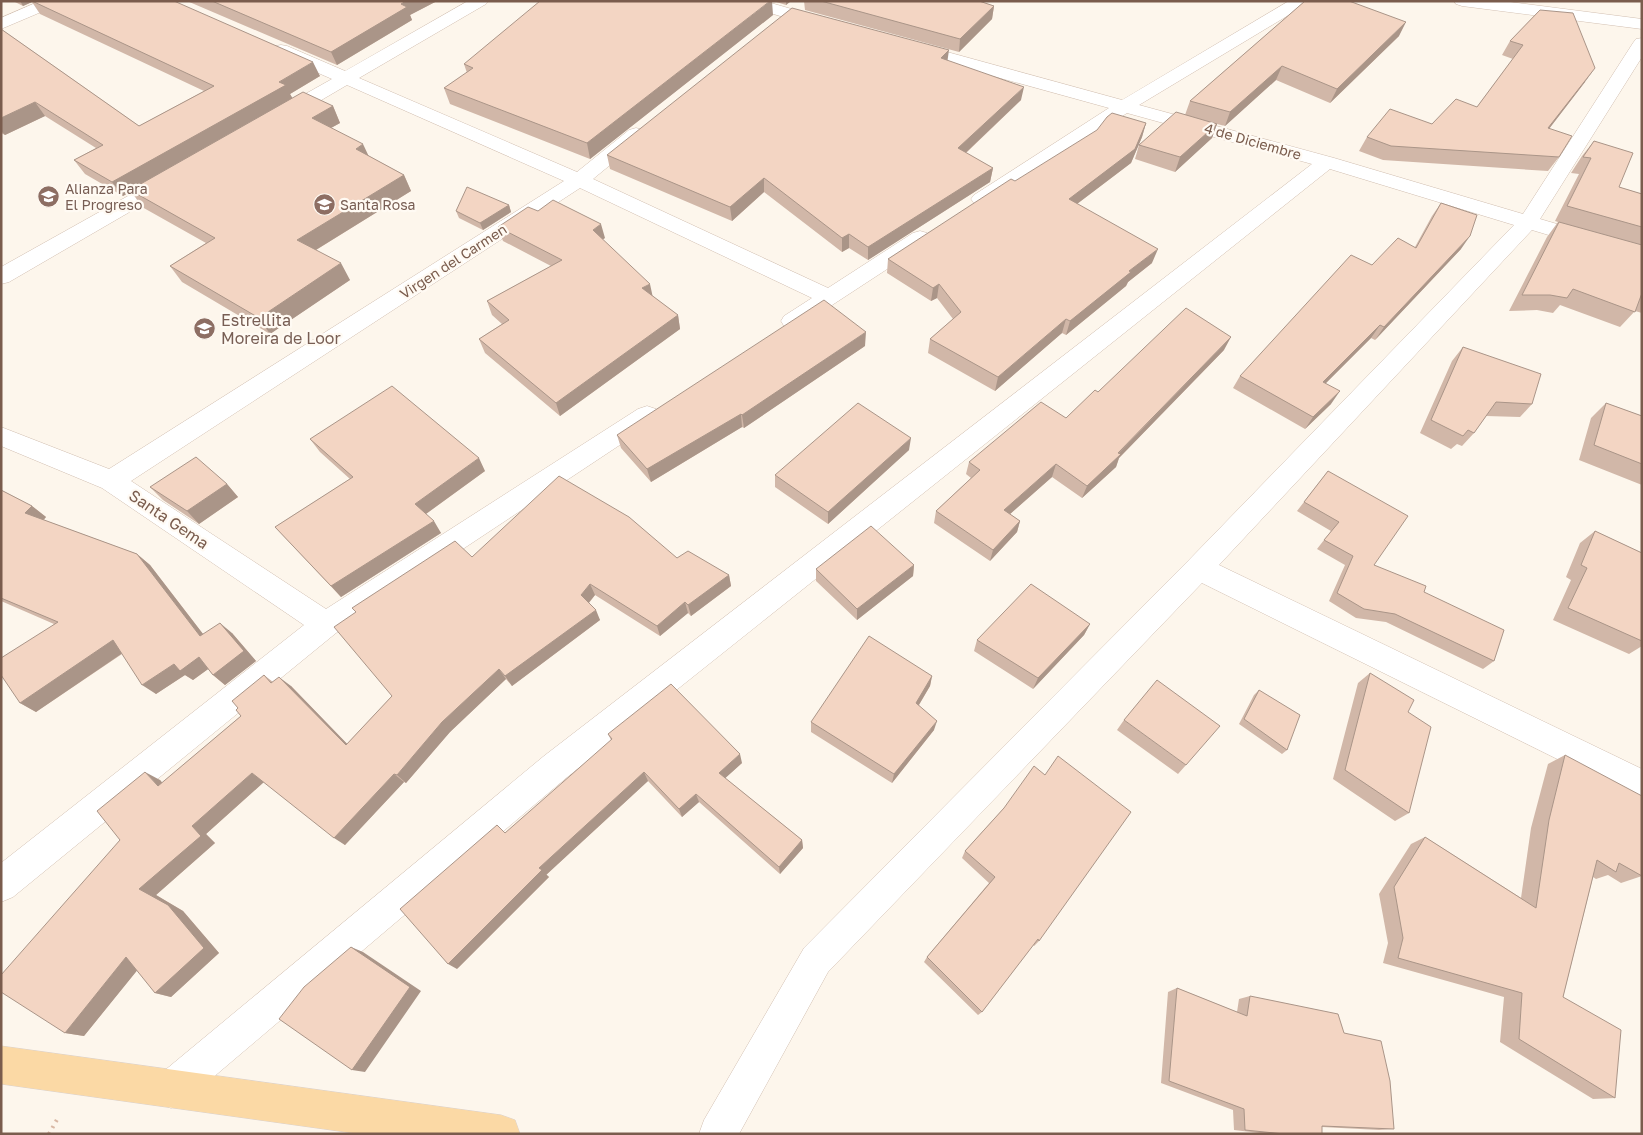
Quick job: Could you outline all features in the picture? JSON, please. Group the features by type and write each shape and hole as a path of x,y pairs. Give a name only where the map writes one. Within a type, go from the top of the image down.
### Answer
{"main road":[{"path":"1,1065 501,1134"}],"street":[{"path":"1,24 54,1"},
{"path":"268,123 480,1"},
{"path":"746,1 779,20 834,26"},
{"path":"779,20 804,1"},
{"path":"961,212 1126,105 1301,1"},
{"path":"1462,1 1642,24"},
{"name":"4 de Diciembre","path":"890,42 1126,105 1327,162 1642,256"},
{"path":"718,1134 816,960 1199,568 1528,222 1642,43"},
{"path":"266,44 579,180 829,297"},
{"name":"Virgen del Carmen","path":"111,481 579,180 649,124"},
{"path":"172,1089 555,767 1327,162"},
{"path":"1,277 182,173"},
{"path":"770,335 936,228"},
{"path":"1,885 326,624 670,401"},
{"name":"Santa Gema","path":"1,436 111,481 326,624"},
{"path":"1199,568 1642,786"}],"building":[{"path":"32,1 174,1 313,62 279,82 286,85 112,182 74,160 103,145 35,102 1,118 1,29 139,126 214,86"},
{"path":"212,1 406,1 401,4 407,7 331,52"},
{"path":"540,1 770,1 587,143 444,88 473,68 464,64"},
{"path":"821,1 979,1 994,6 960,39"},
{"path":"1305,1 1349,1 1406,22 1337,89 1282,66 1230,112 1190,101"},
{"path":"792,8 949,50 941,58 1024,87 958,148 993,168 868,247 849,234 842,238 764,178 730,207 607,155"},
{"path":"1540,10 1573,13 1595,68 1548,128 1572,136 1559,157 1391,146 1367,137 1390,109 1432,124 1456,99 1477,107 1523,45 1510,41"},
{"path":"303,92 333,106 312,118 363,144 356,149 404,175 297,240 341,263 259,318 170,266 215,238 130,190"},
{"path":"1176,112 1217,124 1180,157 1139,145"},
{"path":"1112,113 1146,123 1135,149 1069,199 1158,249 1070,321 1066,319 998,377 930,339 961,312 939,284 933,288 888,259 1011,179 1015,181 1097,130"},
{"path":"1594,141 1633,153 1619,187 1642,194 1642,227 1567,206 1591,158 1583,157"},
{"path":"467,187 509,205 480,223 456,211"},
{"path":"553,200 601,224 593,230 650,284 642,288 678,315 556,403 479,339 509,320 487,301 562,260 498,227 528,207 538,211"},
{"path":"1441,203 1477,215 1470,236 1384,327 1380,325 1323,382 1340,391 1313,417 1240,376 1351,255 1372,265 1398,238 1416,248"},
{"path":"1559,222 1642,245 1642,293 1635,312 1573,289 1567,298 1550,295 1522,295"},
{"path":"824,300 866,332 742,415 647,469 617,435"},
{"path":"1186,308 1231,337 1118,453 1121,454 1087,486 1056,464 1004,510 1020,521 993,550 936,511 980,470 969,462 1041,402 1066,418 1095,390 1098,392"},
{"path":"1463,347 1541,374 1532,404 1496,402 1474,433 1468,430 1463,436 1431,420"},
{"path":"392,386 479,458 415,504 434,521 331,586 275,527 353,477 310,439"},
{"path":"858,403 911,438 828,512 775,475"},
{"path":"1606,403 1642,416 1642,464 1594,445"},
{"path":"196,457 227,484 187,511 150,487"},
{"path":"1328,471 1408,516 1374,565 1426,586 1424,592 1504,630 1494,661 1395,614 1364,609 1337,593 1353,556 1324,540 1339,522 1304,502"},
{"path":"559,476 629,517 677,558 688,551 729,575 688,605 685,602 657,626 590,584 581,595 596,610 505,676 499,669 442,722 397,775 394,774 334,838 252,773 192,826 201,836 139,889 168,905 204,948 155,993 126,957 65,1033 1,992 1,975 120,840 97,811 145,772 158,786 241,716 236,710 238,708 232,701 264,675 271,683 279,677 346,745 392,696 334,627 356,612 352,608 455,541 472,557"},
{"path":"1,490 32,506 25,513 137,554 200,636 220,623 244,651 213,675 199,657 180,671 174,664 142,685 113,640 20,703 1,675 1,658 58,622 1,598"},
{"path":"871,526 914,565 857,609 816,569"},
{"path":"1595,531 1642,553 1642,641 1568,608 1587,568 1581,565"},
{"path":"1031,584 1090,624 1038,678 977,640"},
{"path":"869,636 932,676 916,703 937,721 894,774 811,722"},
{"path":"1370,673 1414,700 1408,712 1431,727 1409,813 1345,770"},
{"path":"1157,680 1220,726 1186,765 1124,720"},
{"path":"671,684 740,754 719,773 802,840 779,867 696,794 679,809 644,772 539,868 542,870 448,964 400,909 497,825 505,833 612,739 608,734"},
{"path":"1259,690 1300,715 1287,750 1244,719"},
{"path":"1565,755 1642,796 1642,876 1619,863 1616,872 1597,860 1563,997 1621,1030 1615,1098 1519,1039 1522,993 1398,958 1403,938 1394,887 1425,837 1536,908 1549,820"},
{"path":"1058,756 1131,812 1039,941 1038,939 982,1012 927,957 995,877 965,851 1004,808 1034,766 1045,775"},
{"path":"351,947 410,987 352,1070 279,1019 304,987"},
{"path":"1177,988 1247,1016 1250,996 1338,1014 1344,1033 1381,1041 1390,1081 1394,1129 1322,1126 1322,1134 1284,1134 1245,1130 1244,1109 1169,1081"}],"place":[{"name":"Alianza Para El Progreso","path":"49,196"},
{"name":"Santa Rosa","path":"324,204"},
{"name":"Estrellita Moreira de Loor","path":"205,329"}]}
